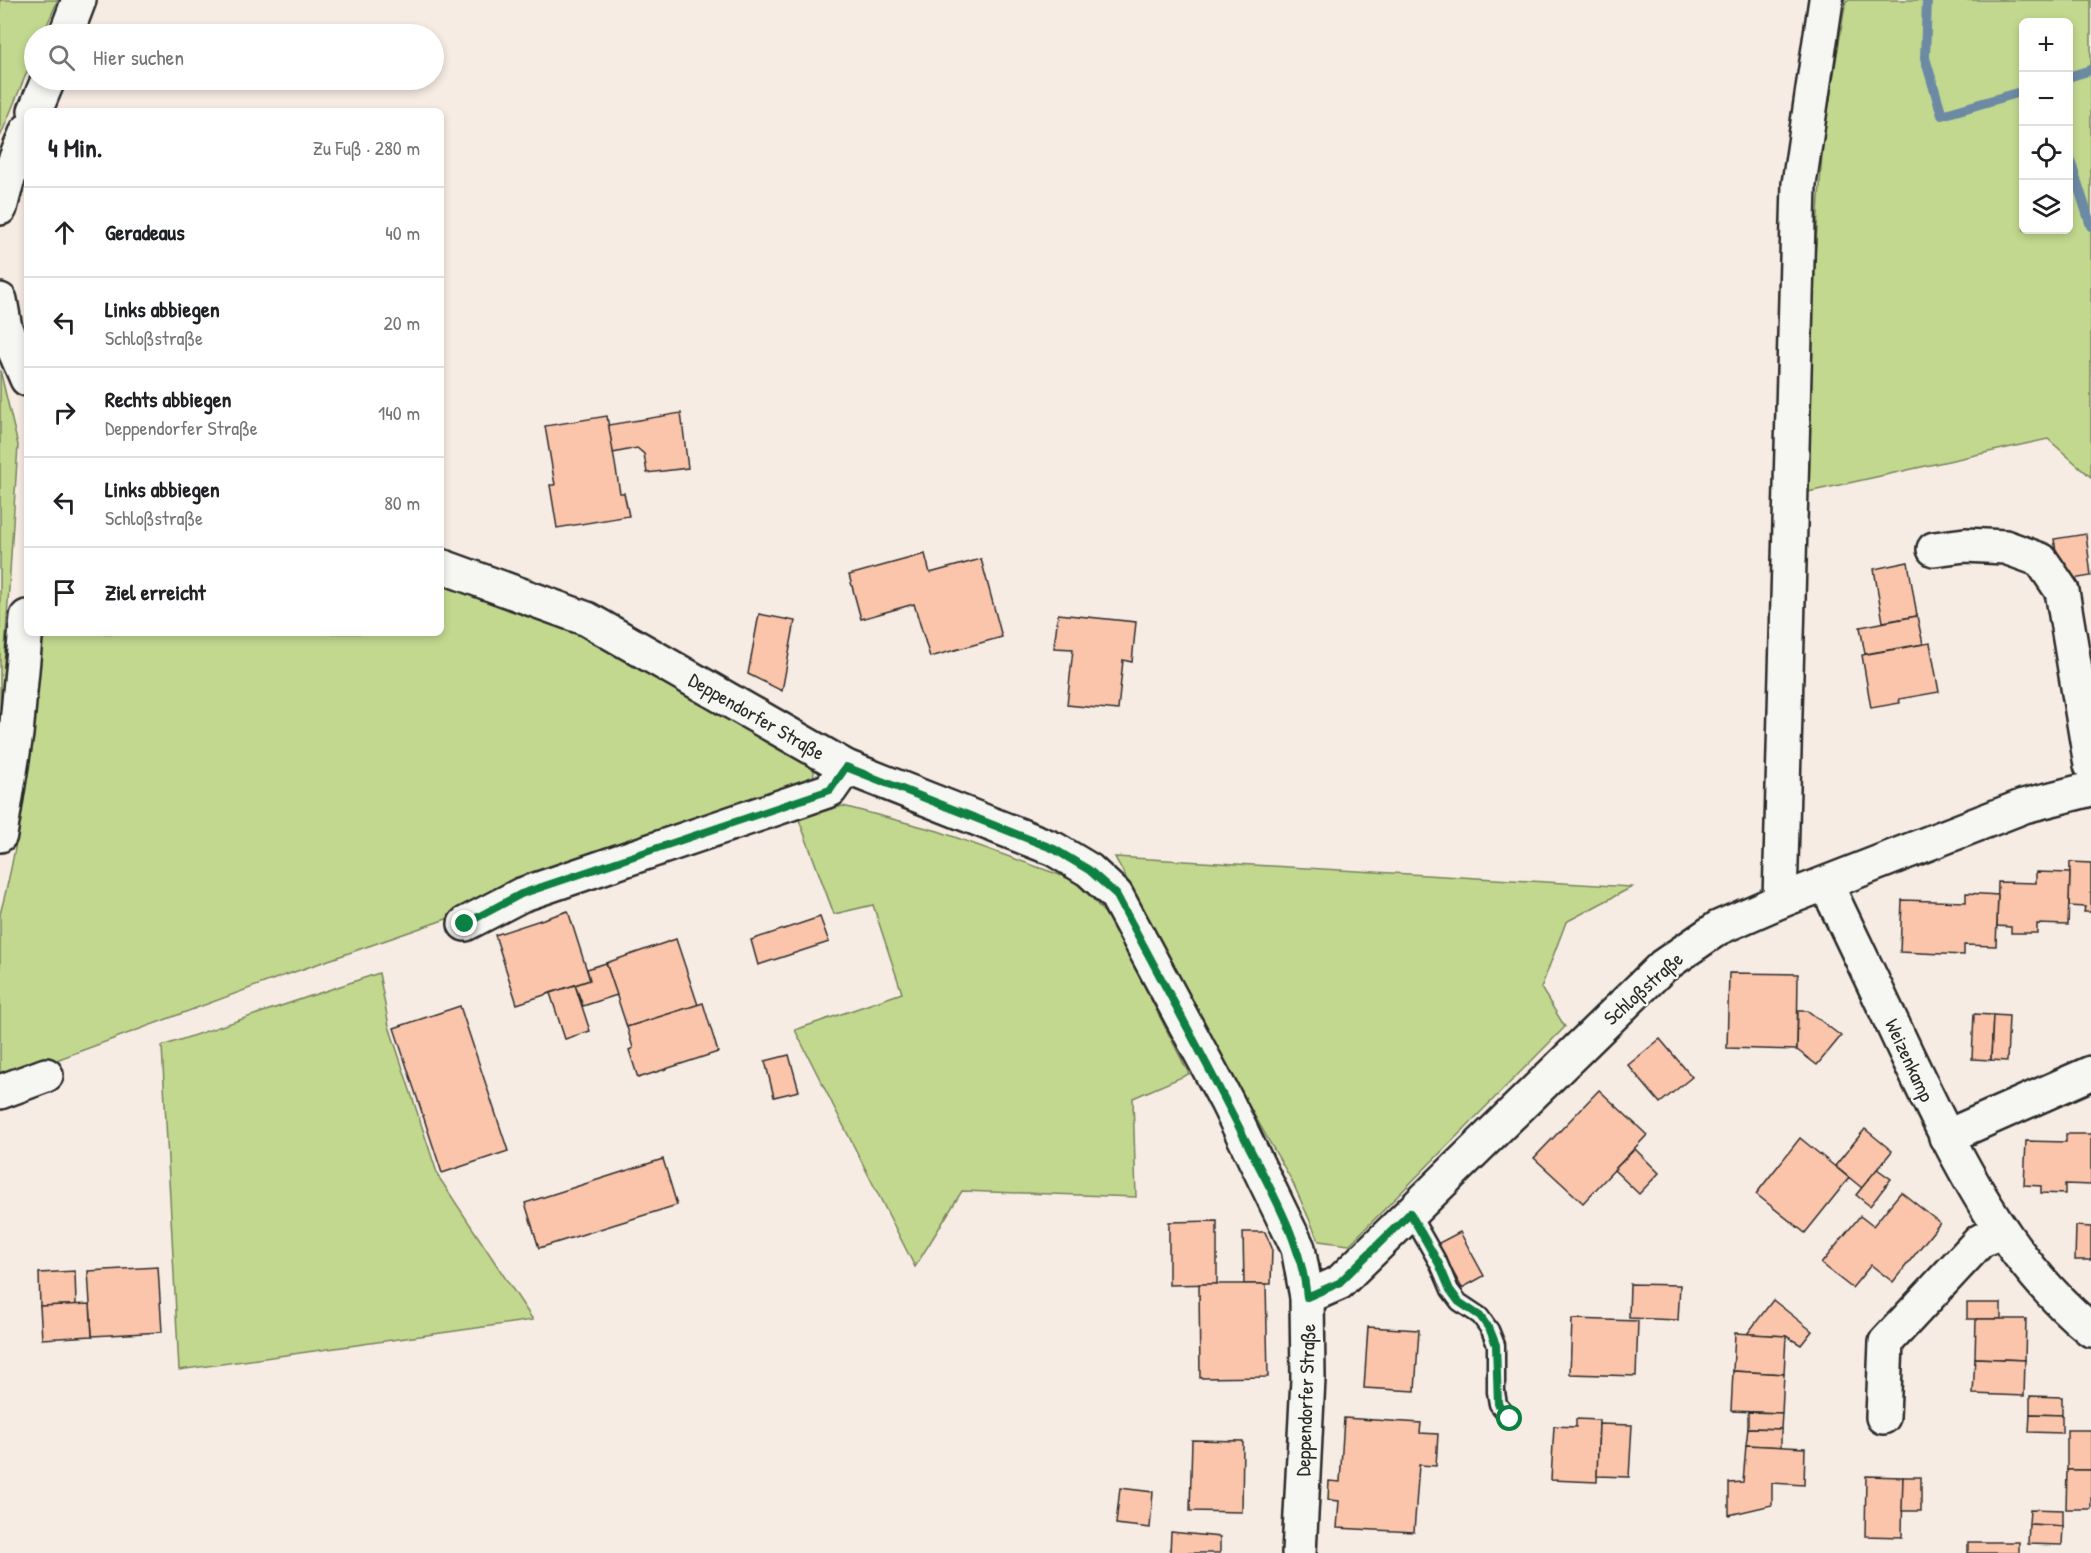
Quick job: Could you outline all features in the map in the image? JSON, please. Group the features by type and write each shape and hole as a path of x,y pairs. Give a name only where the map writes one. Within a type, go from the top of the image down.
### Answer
{"street":[{"path":"70,24 79,0"},
{"path":"1780,901 1799,184 1826,0"},
{"path":"36,108 44,90"},
{"path":"0,208 7,181 24,138"},
{"path":"0,300 6,328 24,373"},
{"path":"1934,549 1965,545 2005,547 2041,560 2062,591 2091,765"},
{"name":"Deppendorfer Straße","path":"444,567 587,619 846,767 1054,849 1089,870 1116,894 1227,1102 1284,1217 1298,1248 1305,1271 1308,1379 1299,1553"},
{"path":"0,835 16,734 25,636"},
{"path":"465,924 521,894 830,790 846,767"},
{"name":"Schloßstraße","path":"1307,1297 1339,1283 1663,966 1718,928 1780,901 2024,806 2091,789"},
{"name":"Weizenkamp","path":"1826,884 1947,1137 2002,1231 2065,1309 2091,1330"},
{"path":"1947,1137 2091,1073"},
{"path":"0,1092 45,1075"},
{"path":"1883,1417 1886,1342 1980,1241 2002,1231"}],"lane":[{"path":"1410,1213 1439,1264 1450,1290 1459,1302 1480,1316 1490,1330 1496,1345 1498,1404 1510,1419"}],"green space":[{"path":"0,0 58,0 47,24 24,24 24,79 0,137"},
{"path":"1846,0 2091,0 2091,477 2048,439 1799,494 1823,140"},
{"path":"0,370 18,445 0,729"},
{"path":"444,582 561,624 714,706 815,765 813,779 452,917 280,977 0,1081 0,914 16,845 30,739 39,636 444,636"},
{"path":"843,806 938,831 1079,882 1111,921 1189,1074 1133,1098 1136,1197 962,1191 915,1267 795,1030 902,993 873,905 834,914 798,817"},
{"path":"1115,857 1632,887 1566,922 1541,988 1565,1027 1349,1245 1319,1241 1292,1181 1241,1092"},
{"path":"379,973 389,1026 438,1176 533,1320 179,1370 162,1046"}],"building":[{"path":"681,413 688,468 647,473 644,454 637,448 613,453 608,425"},
{"path":"607,416 620,493 624,493 629,516 557,528 550,485 555,485 545,426"},
{"path":"2086,534 2091,576 2061,581 2054,539"},
{"path":"925,554 930,573 981,559 1002,637 930,657 914,604 861,619 849,575"},
{"path":"1908,562 1917,616 1883,622 1874,569"},
{"path":"759,614 795,621 782,691 748,674"},
{"path":"1058,614 1136,622 1132,662 1123,660 1118,710 1067,705 1073,649 1054,648"},
{"path":"1917,616 1923,644 1865,654 1860,627"},
{"path":"1930,643 1939,692 1899,699 1900,703 1871,708 1862,655"},
{"path":"2070,862 2091,863 2091,912 2084,912 2085,907 2069,906"},
{"path":"2036,872 2070,873 2068,925 2037,924 2037,933 2011,933 2011,927 1997,926 1998,882 2036,883"},
{"path":"1966,893 1998,895 1996,946 1964,945 1964,955 1900,952 1902,900 1966,902"},
{"path":"568,911 590,980 517,1004 495,935"},
{"path":"820,917 829,942 758,965 751,940"},
{"path":"676,939 698,1005 627,1027 606,963"},
{"path":"606,963 617,995 583,1006 575,985 590,980 587,969"},
{"path":"1729,973 1798,974 1797,1050 1727,1048"},
{"path":"575,985 590,1031 565,1039 550,993"},
{"path":"703,1003 718,1052 638,1078 629,1050 633,1048 627,1027"},
{"path":"460,1006 508,1151 442,1173 394,1028"},
{"path":"1798,1011 1808,1011 1841,1036 1817,1065 1797,1050"},
{"path":"1974,1014 1993,1015 1991,1060 1972,1059"},
{"path":"1993,1015 2009,1016 2007,1061 1991,1060"},
{"path":"1660,1039 1692,1077 1660,1103 1628,1065"},
{"path":"789,1055 799,1091 774,1097 765,1061"},
{"path":"1599,1090 1647,1135 1583,1203 1534,1158"},
{"path":"1865,1129 1892,1151 1862,1188 1835,1166"},
{"path":"2066,1134 2091,1134 2091,1185 2065,1184 2065,1194 2041,1193 2041,1186 2024,1185 2026,1141 2066,1142"},
{"path":"1800,1138 1849,1178 1805,1233 1756,1194"},
{"path":"1635,1149 1659,1173 1639,1194 1614,1170"},
{"path":"663,1159 677,1205 539,1248 525,1203"},
{"path":"1877,1169 1891,1179 1870,1206 1856,1195"},
{"path":"1901,1192 1940,1223 1893,1282 1871,1265 1852,1288 1821,1264 1860,1216 1873,1226"},
{"path":"1217,1221 1217,1284 1169,1285 1169,1222"},
{"path":"2076,1226 2091,1227 2091,1260 2075,1260"},
{"path":"1243,1232 1265,1232 1272,1248 1271,1284 1244,1284"},
{"path":"1460,1232 1484,1276 1462,1288 1437,1244"},
{"path":"158,1267 162,1332 92,1336 88,1271"},
{"path":"75,1271 76,1305 40,1306 39,1273"},
{"path":"1199,1284 1266,1284 1268,1377 1200,1378"},
{"path":"1630,1284 1680,1285 1678,1320 1629,1318"},
{"path":"1773,1300 1812,1331 1801,1345 1786,1336 1747,1334"},
{"path":"1967,1303 2001,1303 2001,1319 1967,1319"},
{"path":"90,1304 92,1336 42,1339 40,1306"},
{"path":"1572,1319 1638,1321 1636,1376 1570,1374"},
{"path":"1976,1319 2026,1319 2025,1360 1975,1358"},
{"path":"1368,1327 1419,1330 1415,1391 1364,1388"},
{"path":"1735,1333 1786,1336 1784,1374 1733,1371"},
{"path":"1975,1358 2025,1360 2024,1396 1973,1394"},
{"path":"1733,1371 1784,1374 1782,1413 1731,1411"},
{"path":"2030,1396 2062,1397 2062,1415 2030,1414"},
{"path":"1748,1412 1782,1413 1781,1429 1748,1428"},
{"path":"2030,1414 2062,1415 2062,1433 2029,1432"},
{"path":"1344,1418 1421,1423 1420,1433 1438,1434 1436,1466 1419,1465 1414,1532 1337,1528 1339,1501 1328,1500 1329,1481 1340,1482"},
{"path":"1576,1419 1599,1420 1597,1482 1551,1480 1554,1426 1576,1427"},
{"path":"1599,1424 1632,1425 1629,1477 1597,1476"},
{"path":"1748,1428 1781,1429 1781,1447 1746,1445"},
{"path":"2067,1430 2091,1430 2091,1470 2067,1470"},
{"path":"1192,1440 1243,1441 1242,1512 1190,1511"},
{"path":"1746,1445 1805,1448 1804,1485 1772,1483 1772,1505 1729,1515 1729,1483 1743,1482"},
{"path":"2067,1470 2091,1470 2091,1509 2066,1509"},
{"path":"1866,1476 1903,1477 1902,1537 1865,1536"},
{"path":"1903,1477 1921,1477 1921,1511 1902,1511"},
{"path":"1120,1488 1153,1492 1150,1528 1116,1524"},
{"path":"2030,1509 2063,1510 2063,1526 2029,1524"},
{"path":"2029,1524 2063,1526 2062,1545 2028,1544"},
{"path":"1171,1532 1220,1537 1220,1553 1170,1553"},
{"path":"1968,1542 2019,1542 2019,1553 1968,1553"}],"waterway":[{"path":"1927,0 1925,58 1942,115 2019,92"},
{"path":"2073,75 2091,70"},
{"path":"2073,170 2091,226"}],"route":[{"path":"465,924 521,894 830,790 846,767 1054,849 1089,870 1116,894 1227,1102 1284,1217 1298,1248 1305,1271 1307,1297 1339,1283 1410,1213 1439,1264 1450,1290 1459,1302 1480,1316 1490,1330 1496,1345 1498,1404 1510,1419"}]}
